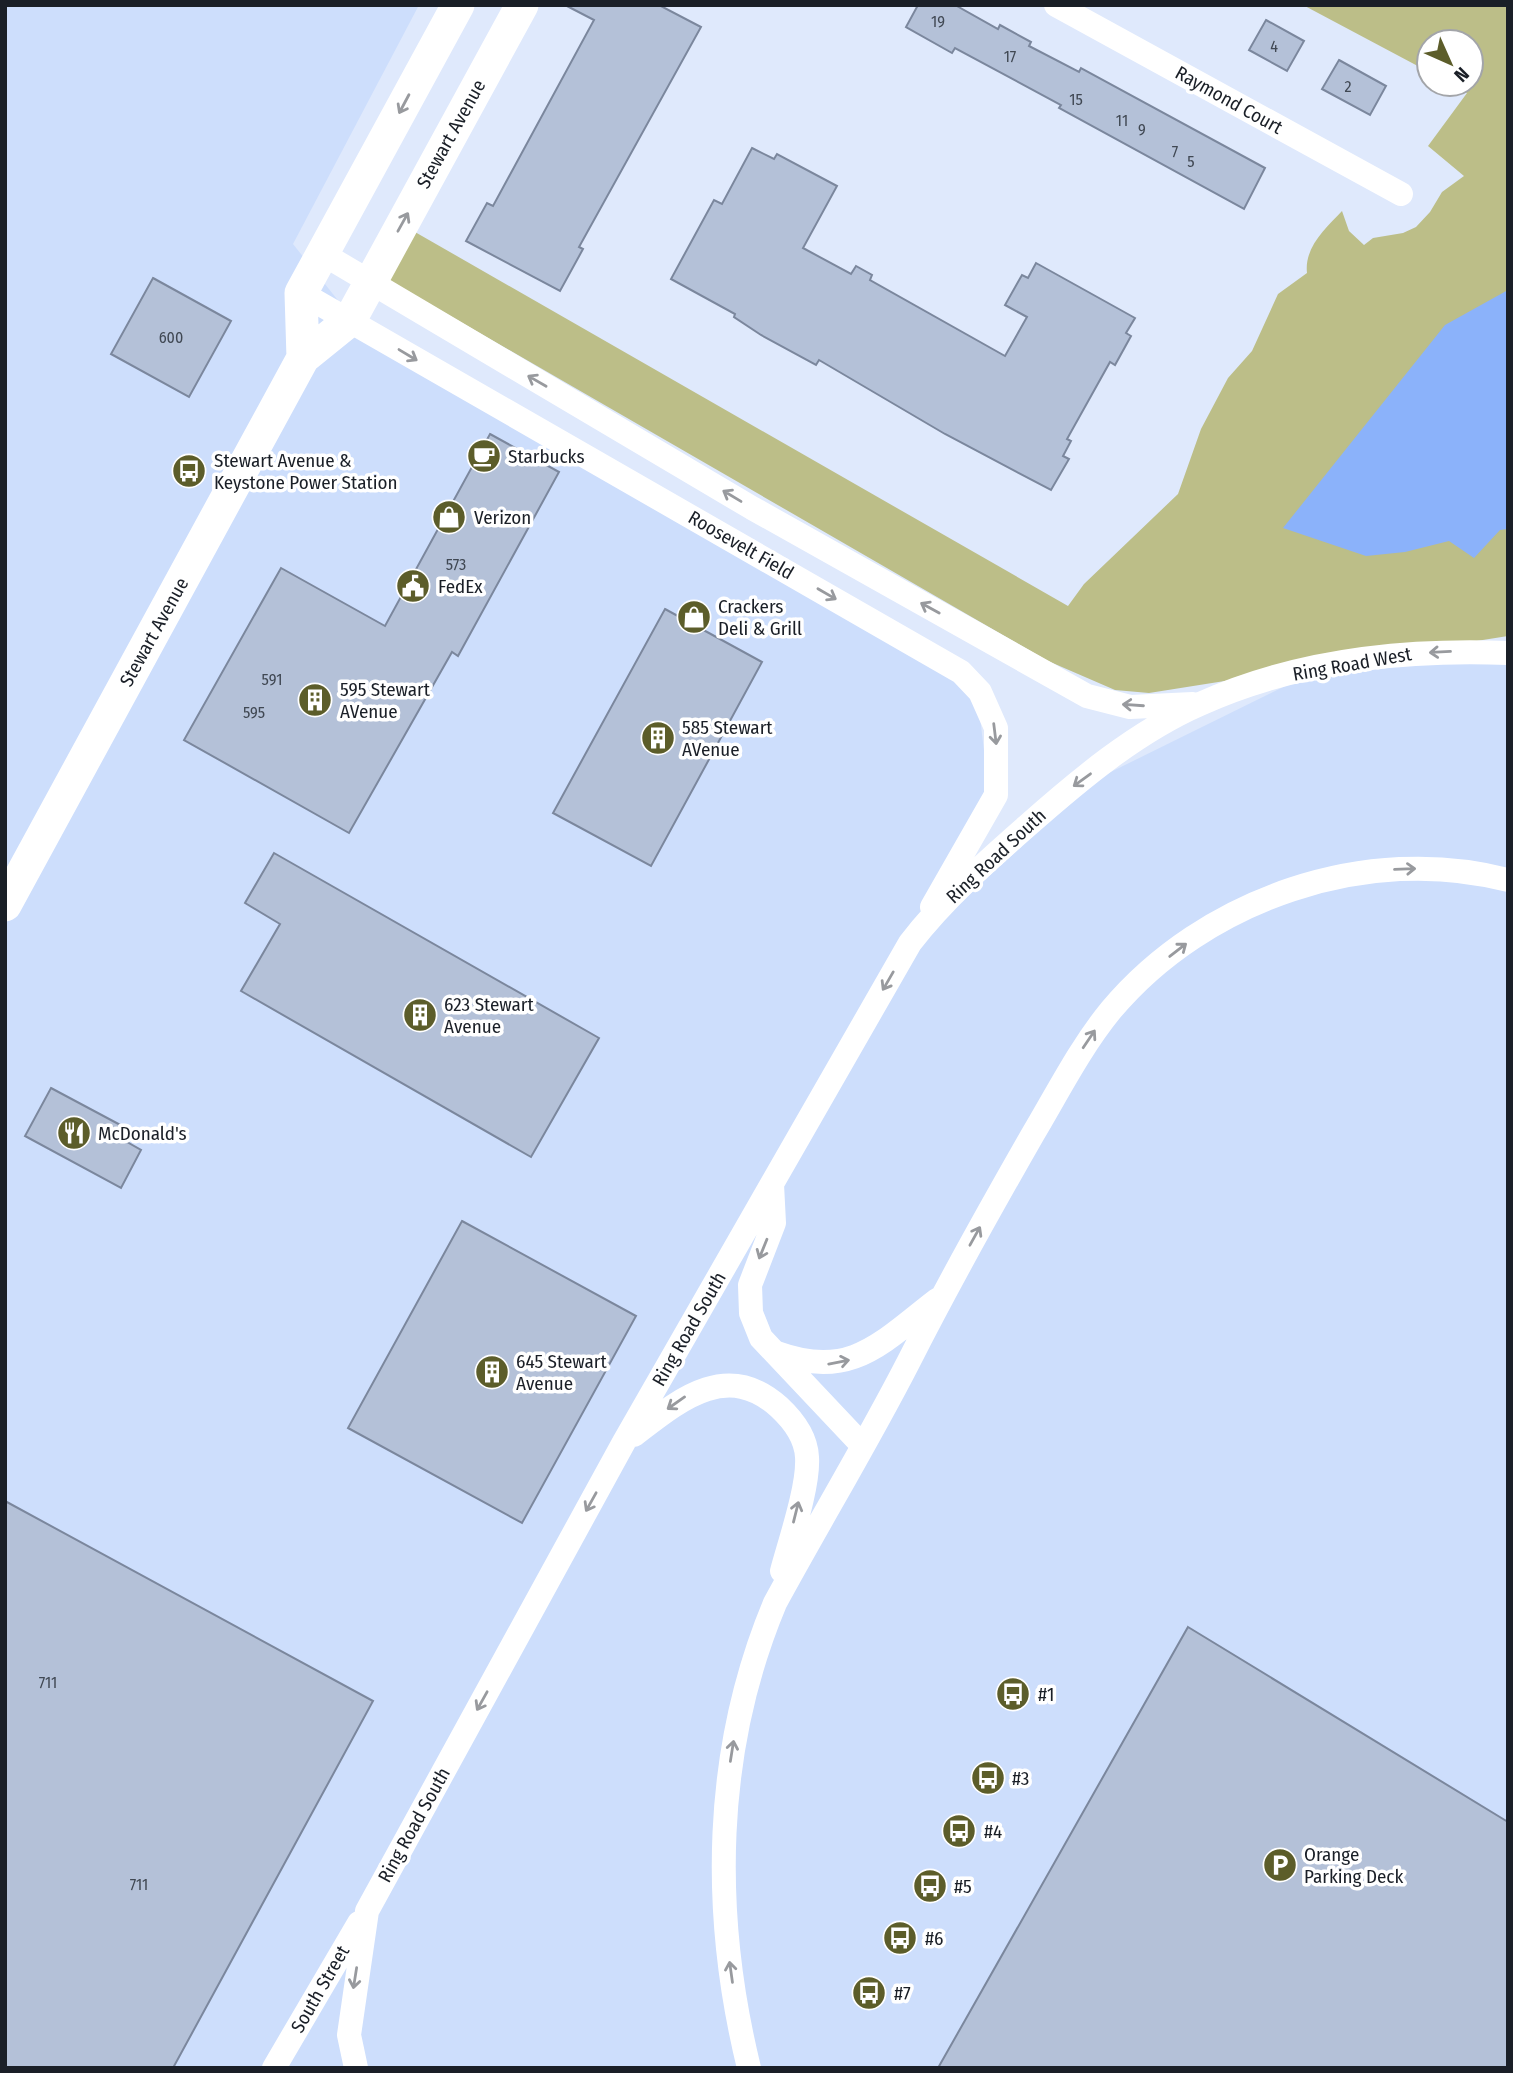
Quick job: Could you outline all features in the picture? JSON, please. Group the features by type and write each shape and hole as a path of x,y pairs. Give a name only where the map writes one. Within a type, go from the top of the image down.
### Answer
{"main road":[{"path":"303,358 301,292 458,5"},
{"name":"Stewart Avenue","path":"5,905 303,358 350,320 522,5"}],"street":[{"name":"Raymond Court","path":"1056,5 1401,194"},
{"name":"Roosevelt Field","path":"323,254 752,508 1087,696 1130,707 1201,703"},
{"name":"Roosevelt Field","path":"301,292 961,672 980,692 996,728 996,794 945,881 924,924"},
{"name":"Ring Road West","path":"1201,703 1276,678 1399,654 1508,653"},
{"name":"Ring Road South","path":"356,2068 349,2035 366,1911 624,1442 910,943 924,924 997,852 1060,797 1149,731 1201,703"},
{"path":"750,2068 742,2039 727,1931 725,1807 742,1700 762,1634 775,1602 942,1296 1090,1037 1149,971 1194,937 1269,897 1321,880 1370,871 1435,869 1482,873 1508,880"},
{"path":"771,1183 774,1223 750,1285 751,1313 761,1338 862,1445"},
{"path":"773,1352 811,1364 850,1360 889,1336 942,1296"},
{"path":"624,1442 680,1399 719,1385 761,1394 790,1417 805,1445 807,1467 775,1602"},
{"name":"South Street","path":"274,2068 366,1911"}],"shaded area":[{"path":"5,5 419,5 293,244 372,343 960,683 979,709 988,784 932,909 1060,797 1328,665 1508,655 1508,2068 5,2068"}],"green space":[{"path":"1303,5 1508,5 1508,636 1149,693 1115,690 1048,661 381,276 408,228 1068,606 1084,584 1178,494 1201,429 1228,378 1252,351 1278,294 1307,273 1313,246 1329,224 1342,211 1349,231 1364,245 1373,238 1403,233 1416,227 1430,212 1442,192 1464,176 1428,146 1463,98 1485,98 1485,28 1415,28 1415,65"}],"water":[{"path":"1508,290 1508,529 1500,530 1474,558 1449,541 1405,552 1366,556 1283,528 1445,325"}],"building":[{"path":"565,5 659,5 701,27 579,247 583,249 560,291 466,241 487,203 493,206 594,20"},
{"path":"918,5 955,5 998,29 1000,25 1031,42 1029,46 1079,72 1081,68 1265,168 1244,209 1059,108 1061,105 955,48 952,53 906,27"},
{"path":"1266,20 1304,41 1287,71 1249,50"},
{"path":"1339,60 1386,86 1370,115 1322,89"},
{"path":"752,148 774,159 777,154 837,186 803,248 851,274 856,266 872,275 870,280 1005,356 1027,317 1005,305 1022,275 1028,278 1036,263 1135,318 1126,333 1131,336 1115,365 1110,362 1067,439 1071,441 1063,456 1069,459 1051,490 945,434 819,360 816,365 761,335 734,317 735,314 671,279 714,200 722,204"},
{"path":"153,278 231,321 189,397 111,354"},
{"name":"595 Stewart AVenue","path":"490,434 559,472 458,656 452,652 349,833 184,740 281,568 385,626"},
{"name":"585 Stewart AVenue","path":"665,609 762,662 651,866 553,813"},
{"name":"623 Stewart Avenue","path":"274,853 599,1038 531,1157 241,991 280,924 245,903"},
{"name":"McDonald's","path":"51,1088 126,1128 120,1138 141,1150 121,1188 25,1136"},
{"name":"645 Stewart Avenue","path":"462,1221 636,1316 522,1523 348,1428"},
{"path":"5,1501 373,1701 173,2068 5,2068"},
{"name":"Orange Parking Deck","path":"1188,1627 1508,1822 1508,2068 938,2068"}],"place":[{"name":"Starbucks","path":"484,456"},
{"name":"Stewart Avenue & Keystone Power Station","path":"189,471"},
{"name":"Verizon","path":"449,517"},
{"name":"FedEx","path":"413,586"},
{"name":"Crackers Deli & Grill","path":"694,617"},
{"name":"595 Stewart AVenue","path":"315,700"},
{"name":"585 Stewart AVenue","path":"658,738"},
{"name":"623 Stewart Avenue","path":"420,1015"},
{"name":"McDonald's","path":"74,1133"},
{"name":"645 Stewart Avenue","path":"492,1372"},
{"name":"#1","path":"1013,1694"},
{"name":"#3","path":"988,1778"},
{"name":"#4","path":"959,1831"},
{"name":"Orange Parking Deck","path":"1280,1865"},
{"name":"#5","path":"930,1886"},
{"name":"#6","path":"900,1938"},
{"name":"#7","path":"869,1993"}]}
